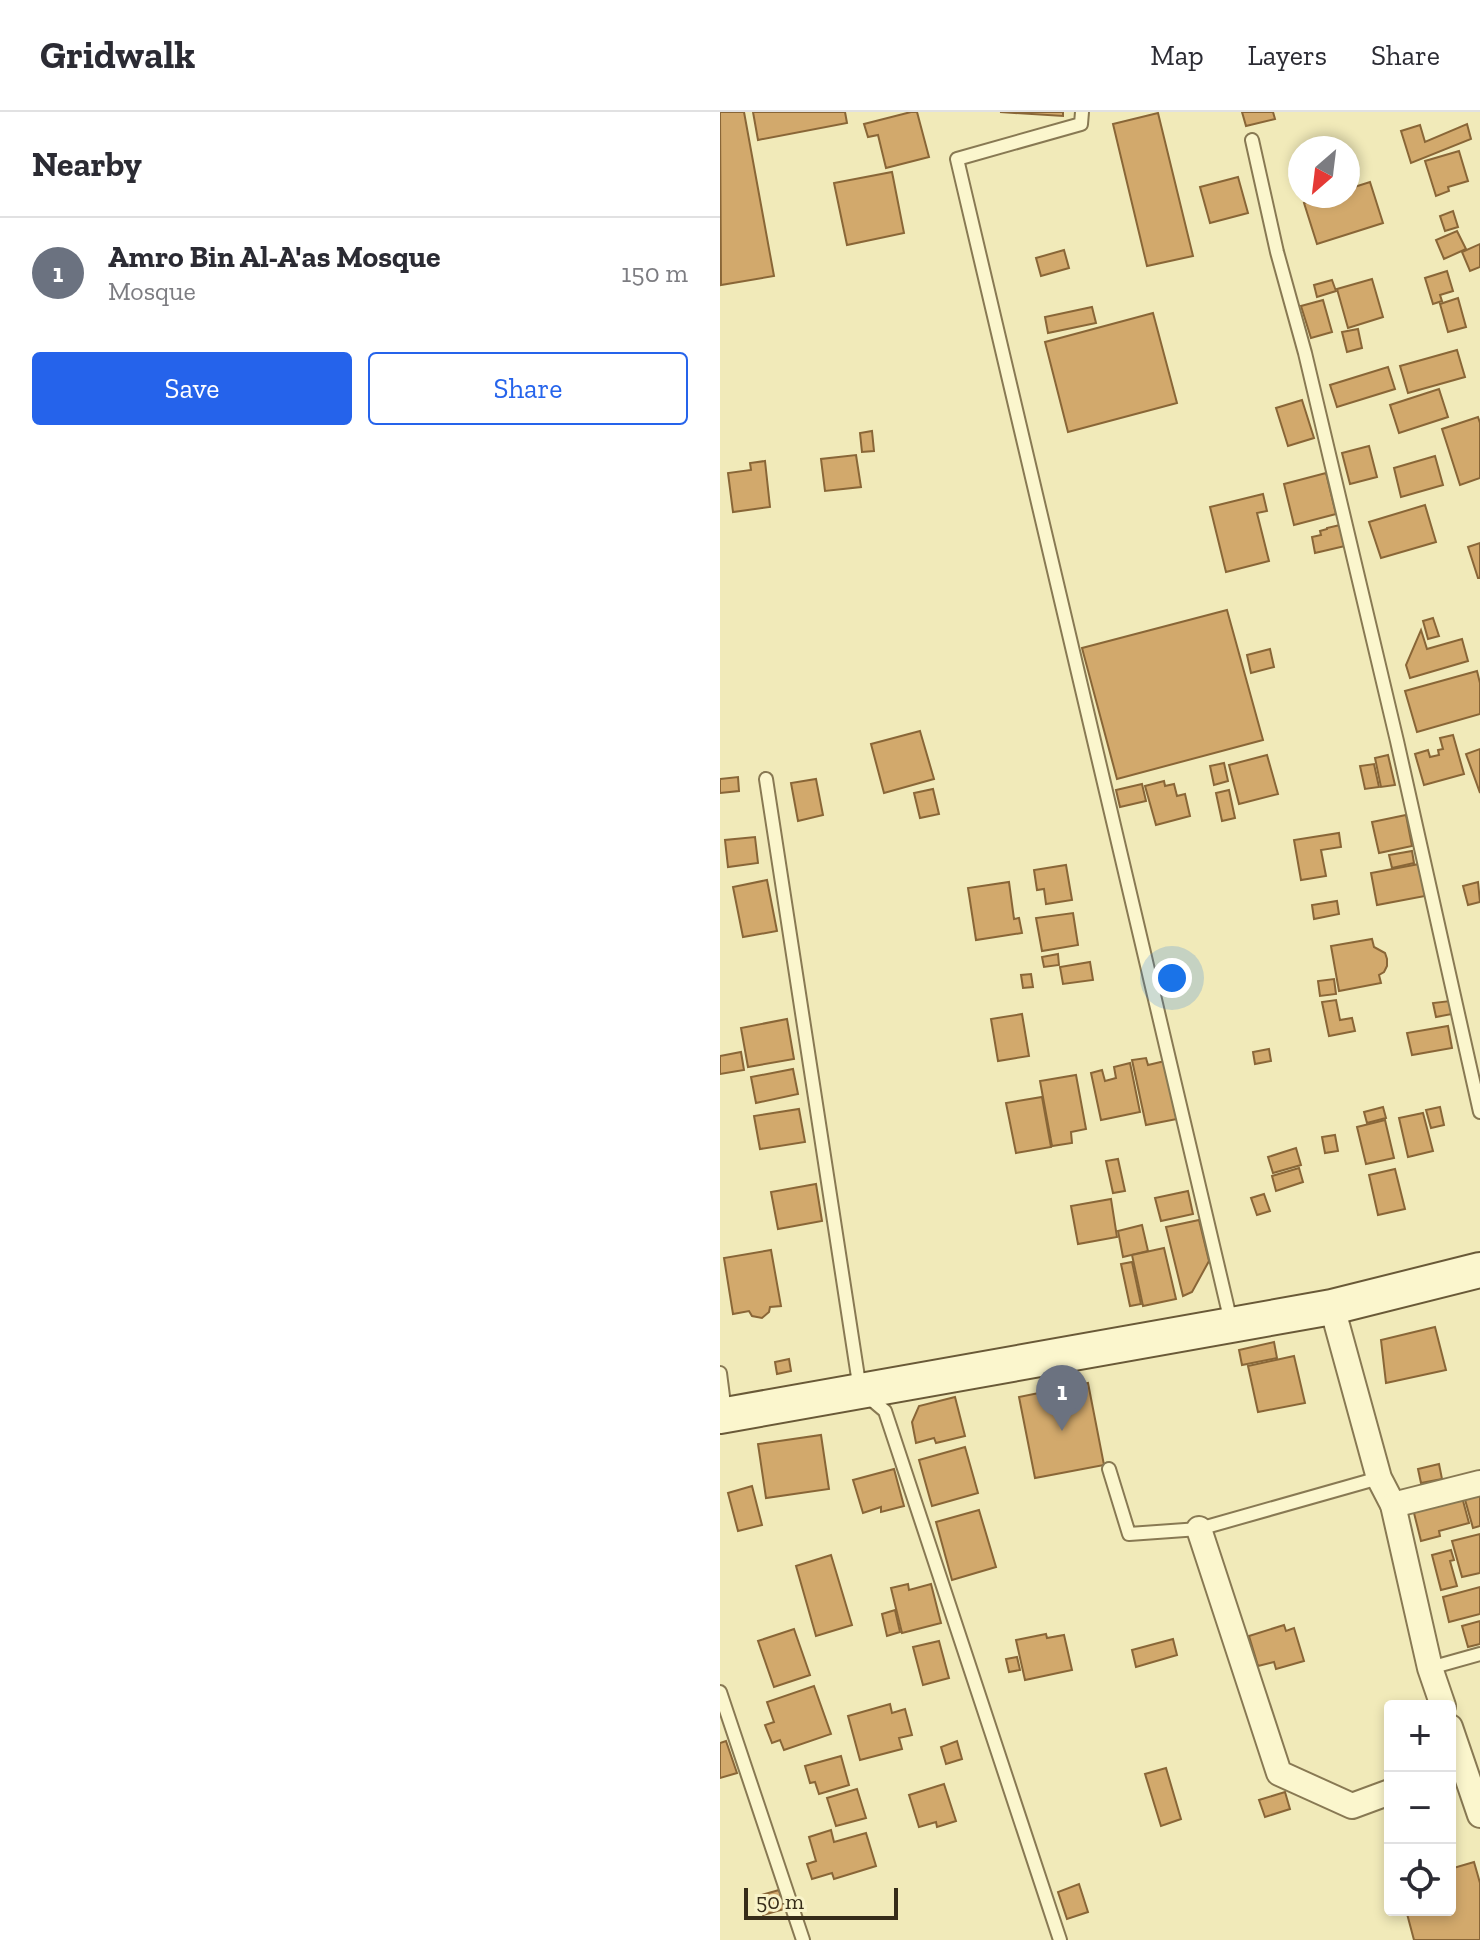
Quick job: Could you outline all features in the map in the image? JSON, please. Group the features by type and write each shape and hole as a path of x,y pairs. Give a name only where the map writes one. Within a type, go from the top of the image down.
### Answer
{"street":[{"path":"723,1415 1332,1307 1480,1270"},
{"path":"1332,1307 1379,1478 1393,1505 1430,1668 1441,1700"},
{"path":"1393,1505 1480,1483"},
{"path":"1199,1529 1279,1773 1352,1806 1384,1794"},
{"path":"1456,1746 1480,1815"}],"lane":[{"path":"1082,112 1081,124 957,159 1232,1325"},
{"path":"1252,140 1397,741 1480,1112"},
{"path":"766,779 860,1390 885,1411 1060,1940"},
{"path":"720,1373 723,1415"},
{"path":"1109,1469 1129,1534 1199,1529 1379,1478"},
{"path":"1430,1668 1480,1654"},
{"path":"720,1692 803,1940"}],"building":[{"path":"720,112 744,112 774,276 721,285"},
{"path":"753,112 845,112 847,123 758,140"},
{"path":"917,112 929,157 886,168 878,135 868,137 864,124"},
{"path":"1000,112 1063,112 1063,116"},
{"path":"1242,112 1273,112 1275,119 1246,126"},
{"path":"1158,113 1193,256 1147,266 1113,124"},
{"path":"1467,124 1471,139 1411,163 1401,131 1420,125 1425,142"},
{"path":"1459,151 1468,181 1448,187 1449,191 1436,196 1425,161"},
{"path":"892,172 904,233 847,245 834,183"},
{"path":"1238,177 1248,213 1210,223 1200,187"},
{"path":"1370,182 1383,223 1317,244 1306,208 1360,208 1360,185"},
{"path":"1453,211 1458,227 1445,231 1440,216"},
{"path":"1457,231 1466,249 1444,259 1436,240"},
{"path":"1480,244 1480,267 1470,271 1462,252"},
{"path":"1064,250 1069,268 1041,276 1036,258"},
{"path":"1447,271 1453,291 1440,295 1442,301 1433,304 1425,278"},
{"path":"1372,279 1383,317 1348,328 1337,289"},
{"path":"1332,280 1336,291 1317,297 1314,285"},
{"path":"1458,298 1466,327 1448,332 1440,304"},
{"path":"1323,300 1332,332 1311,338 1301,306"},
{"path":"1092,307 1096,323 1048,333 1045,317"},
{"path":"1153,313 1177,403 1068,432 1045,342"},
{"path":"1358,329 1362,348 1347,352 1342,332"},
{"path":"1457,350 1465,377 1408,393 1400,366"},
{"path":"1388,367 1395,389 1337,407 1330,385"},
{"path":"1439,389 1448,417 1399,433 1390,405"},
{"path":"1302,400 1314,438 1288,446 1276,408"},
{"path":"1478,417 1480,478 1460,485 1442,429"},
{"path":"872,431 874,451 862,452 860,433"},
{"path":"1369,446 1377,477 1350,484 1342,453"},
{"path":"856,455 861,487 825,491 821,459"},
{"path":"1435,456 1443,485 1401,497 1394,468"},
{"path":"765,461 770,507 733,512 728,473 751,470 750,463"},
{"path":"1326,473 1336,514 1294,525 1284,484"},
{"path":"1263,494 1267,511 1257,513 1269,561 1226,572 1210,507"},
{"path":"1425,505 1436,542 1381,558 1369,522"},
{"path":"1340,525 1345,546 1315,553 1312,537"},
{"path":"1480,543 1480,578 1478,578 1468,547"},
{"path":"1227,610 1263,740 1117,779 1082,648"},
{"path":"1433,618 1439,636 1428,639 1423,621"},
{"path":"1421,630 1427,649 1462,639 1468,661 1410,678 1406,665"},
{"path":"1270,649 1274,667 1251,673 1247,655"},
{"path":"1477,671 1480,714 1417,732 1405,691"},
{"path":"920,731 934,779 884,793 871,744"},
{"path":"1453,735 1464,774 1424,785 1415,754 1428,750 1430,757 1439,755 1438,750 1443,749 1440,738"},
{"path":"1480,749 1480,793 1466,754"},
{"path":"1267,755 1278,794 1239,804 1229,765"},
{"path":"1388,755 1395,785 1381,787 1375,758"},
{"path":"1224,763 1228,781 1214,785 1210,766"},
{"path":"1374,764 1379,787 1365,789 1360,766"},
{"path":"738,777 739,791 720,793 720,779"},
{"path":"816,779 823,815 798,821 791,783"},
{"path":"1164,781 1165,786 1174,784 1177,796 1185,794 1190,816 1156,825 1145,786"},
{"path":"1142,784 1146,801 1120,807 1116,790"},
{"path":"933,789 939,814 920,818 914,793"},
{"path":"1229,790 1235,818 1222,821 1216,793"},
{"path":"1406,815 1412,846 1379,853 1372,822"},
{"path":"1339,833 1341,847 1321,850 1326,876 1301,880 1294,840"},
{"path":"755,837 758,863 728,867 725,840"},
{"path":"1412,851 1414,863 1392,868 1389,855"},
{"path":"1419,864 1425,896 1377,905 1371,873"},
{"path":"1066,865 1072,900 1046,904 1044,889 1037,890 1034,870"},
{"path":"767,880 777,931 743,937 733,887"},
{"path":"1009,882 1014,919 1019,918 1022,933 976,940 968,888"},
{"path":"1478,882 1480,902 1468,905 1463,886"},
{"path":"1337,901 1339,914 1314,919 1312,905"},
{"path":"1073,913 1078,945 1042,951 1036,918"},
{"path":"1372,939 1374,947 1385,953 1387,959 1384,972 1379,975 1381,983 1339,991 1331,946"},
{"path":"1058,954 1059,965 1044,967 1042,957"},
{"path":"1090,962 1093,980 1063,984 1060,967"},
{"path":"1031,974 1033,987 1023,988 1021,975"},
{"path":"1334,979 1336,994 1320,996 1318,981"},
{"path":"1336,1000 1340,1020 1352,1018 1355,1031 1329,1036 1322,1002"},
{"path":"1450,1001 1452,1014 1436,1017 1433,1003"},
{"path":"1022,1014 1029,1056 998,1061 991,1019"},
{"path":"787,1019 794,1059 748,1067 741,1028"},
{"path":"1448,1026 1452,1048 1412,1055 1407,1033"},
{"path":"1269,1049 1271,1061 1255,1064 1253,1052"},
{"path":"741,1052 744,1070 720,1074 720,1056"},
{"path":"1146,1058 1148,1065 1165,1061 1177,1119 1146,1125 1132,1060"},
{"path":"1130,1063 1140,1112 1101,1120 1091,1073 1102,1070 1105,1081 1116,1078 1114,1067"},
{"path":"793,1069 798,1094 756,1103 751,1077"},
{"path":"1076,1075 1086,1129 1071,1132 1072,1143 1052,1146 1040,1081"},
{"path":"1042,1097 1051,1147 1016,1153 1006,1103"},
{"path":"1383,1107 1386,1118 1367,1123 1364,1112"},
{"path":"1440,1107 1444,1125 1431,1128 1426,1110"},
{"path":"799,1109 805,1142 760,1149 754,1116"},
{"path":"1423,1113 1433,1151 1408,1157 1399,1118"},
{"path":"1385,1120 1394,1158 1366,1164 1357,1127"},
{"path":"1335,1135 1338,1151 1325,1153 1322,1137"},
{"path":"1296,1148 1301,1165 1273,1173 1268,1157"},
{"path":"1118,1159 1125,1191 1113,1193 1106,1161"},
{"path":"1299,1168 1303,1182 1276,1191 1272,1176"},
{"path":"1395,1169 1405,1209 1378,1215 1369,1175"},
{"path":"816,1184 822,1221 778,1229 771,1192"},
{"path":"1188,1191 1193,1214 1161,1221 1155,1198"},
{"path":"1264,1194 1270,1211 1257,1215 1251,1198"},
{"path":"1111,1199 1117,1237 1078,1244 1071,1206"},
{"path":"1199,1220 1209,1261 1192,1292 1183,1296 1166,1227"},
{"path":"1142,1225 1148,1251 1123,1257 1118,1231"},
{"path":"1164,1248 1176,1299 1143,1306 1132,1255"},
{"path":"771,1250 781,1306 770,1307 762,1318 752,1316 749,1311 733,1314 724,1258"},
{"path":"1132,1262 1141,1304 1130,1306 1121,1264"},
{"path":"1435,1327 1446,1370 1386,1383 1381,1340"},
{"path":"1274,1342 1277,1358 1242,1365 1239,1350"},
{"path":"1294,1356 1305,1403 1258,1412 1248,1366"},
{"path":"789,1359 791,1371 777,1374 775,1362"},
{"path":"1088,1383 1104,1465 1035,1478 1019,1397"},
{"path":"955,1397 965,1436 936,1443 934,1438 916,1443 912,1422 919,1406"},
{"path":"821,1435 829,1489 766,1498 758,1444"},
{"path":"965,1447 978,1493 932,1506 919,1460"},
{"path":"1439,1464 1442,1479 1421,1483 1418,1469"},
{"path":"894,1469 904,1506 881,1512 881,1507 863,1513 853,1480"},
{"path":"752,1486 762,1525 738,1531 728,1493"},
{"path":"1480,1492 1480,1526 1473,1528 1464,1496"},
{"path":"1462,1497 1469,1523 1439,1531 1440,1536 1421,1541 1413,1509"},
{"path":"979,1510 996,1567 952,1580 936,1522"},
{"path":"1480,1534 1480,1573 1462,1577 1452,1541"},
{"path":"1451,1550 1454,1560 1450,1561 1457,1586 1441,1590 1432,1555"},
{"path":"831,1555 852,1625 816,1636 796,1566"},
{"path":"908,1584 909,1590 931,1584 941,1623 902,1633 891,1588"},
{"path":"1480,1587 1480,1614 1449,1622 1443,1597"},
{"path":"895,1610 900,1632 887,1636 882,1614"},
{"path":"1480,1621 1480,1644 1468,1647 1462,1626"},
{"path":"1284,1625 1286,1631 1294,1628 1304,1661 1276,1669 1274,1662 1258,1666 1249,1636"},
{"path":"794,1629 810,1675 774,1687 758,1641"},
{"path":"1046,1634 1047,1638 1064,1635 1072,1670 1025,1680 1016,1640"},
{"path":"1173,1639 1177,1655 1136,1667 1132,1650"},
{"path":"939,1641 949,1678 923,1685 913,1647"},
{"path":"1017,1657 1020,1670 1009,1672 1006,1659"},
{"path":"814,1686 831,1734 784,1750 780,1740 772,1743 765,1725 774,1722 767,1702"},
{"path":"890,1704 892,1713 905,1709 912,1735 899,1738 902,1749 860,1760 848,1716"},
{"path":"726,1741 737,1773 720,1778 720,1743"},
{"path":"957,1741 962,1759 946,1764 941,1747"},
{"path":"841,1756 849,1785 819,1794 815,1782 810,1783 805,1766"},
{"path":"1166,1768 1181,1819 1161,1826 1145,1774"},
{"path":"944,1784 956,1821 937,1827 936,1822 919,1827 909,1795"},
{"path":"857,1789 866,1818 836,1826 827,1798"},
{"path":"1285,1792 1290,1809 1265,1817 1259,1800"},
{"path":"831,1830 834,1842 866,1833 876,1866 834,1879 832,1873 812,1879 807,1864 816,1861 809,1837"},
{"path":"1474,1862 1480,1883 1480,1940 1414,1940 1408,1916 1456,1916 1456,1867"},
{"path":"1079,1884 1088,1912 1067,1919 1058,1892"},
{"path":"779,1890 784,1909 763,1915 758,1896"}],"place":[{"name":"Amro Bin Al-A'as Mosque","path":"1062,1431"}]}
